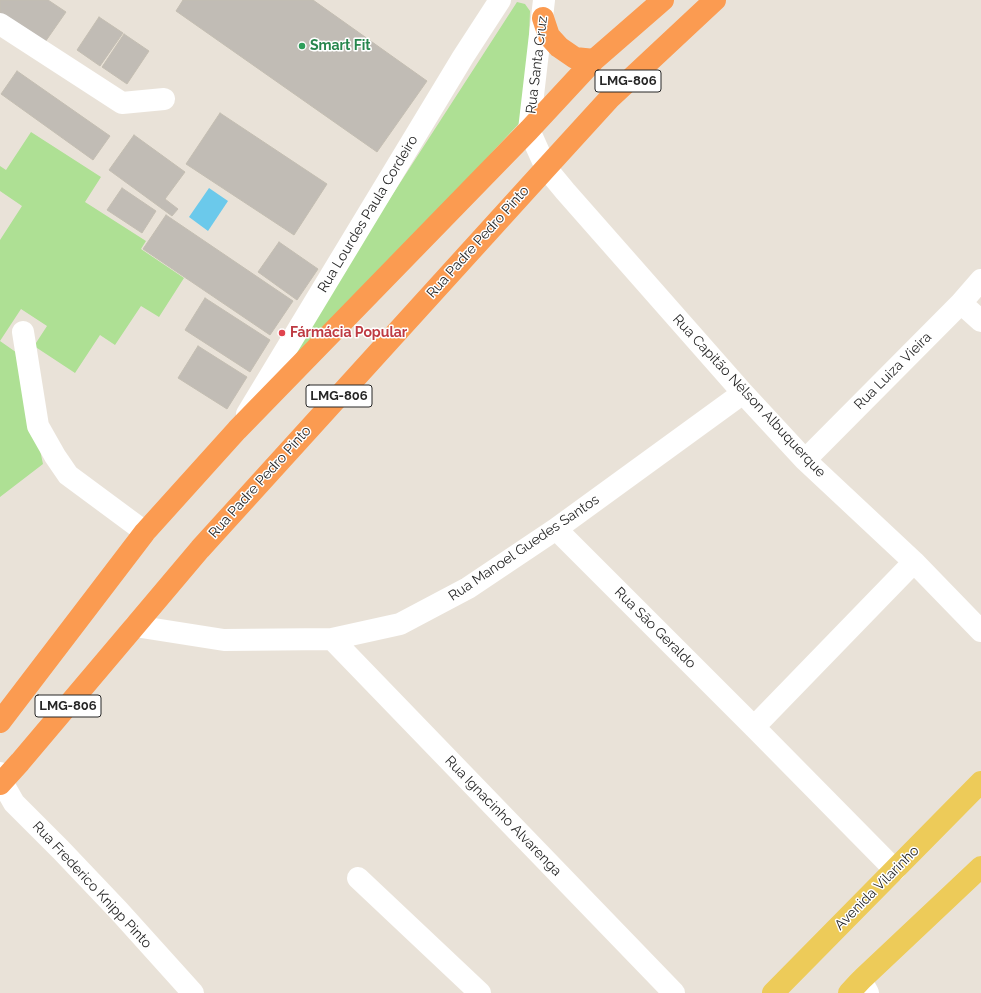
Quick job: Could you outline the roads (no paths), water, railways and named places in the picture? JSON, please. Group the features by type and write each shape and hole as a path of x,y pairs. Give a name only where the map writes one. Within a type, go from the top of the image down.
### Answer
{"highway":[{"name":"LMG-806","path":"0,722 145,532 237,430 529,130 594,60 663,0"},
{"name":"Rua Padre Pedro Pinto","path":"1,780 200,549 546,168 610,99 715,0"},
{"path":"543,9 549,36 559,47 575,58 594,60"}],"main road":[{"name":"Avenida Vilarinho","path":"773,993 981,782"},
{"path":"860,989 981,867"}],"street":[{"name":"Rua Lourdes Paula Cordeiro","path":"237,430 463,57 500,0"},
{"name":"Rua Santa Cruz","path":"529,130 543,9"},
{"path":"0,24 122,103 164,99"},
{"name":"Rua Capitão Nélson Albuquerque","path":"529,130 546,168 564,191 743,393 805,460 914,562 981,631"},
{"name":"Rua Luiza Vieira","path":"805,460 981,280"},
{"path":"961,302 981,321"},
{"path":"23,332 38,426 55,456 68,475 145,532"},
{"name":"Rua Manoel Guedes Santos","path":"135,626 224,640 332,639 400,624 468,588 556,529 743,393"},
{"name":"Rua São Geraldo","path":"556,529 895,870"},
{"path":"754,727 914,562"},
{"name":"Rua Ignacinho Alvarenga","path":"332,639 674,993"},
{"name":"Rua Frederico Knipp Pinto","path":"1,780 14,803 67,856 193,993"},
{"path":"358,878 480,993"}],"water":[{"path":"209,188 228,201 208,231 189,217"}],"place":[{"name":"Smart Fit","path":"302,46"},
{"name":"Fármácia Popular","path":"282,333"}]}
